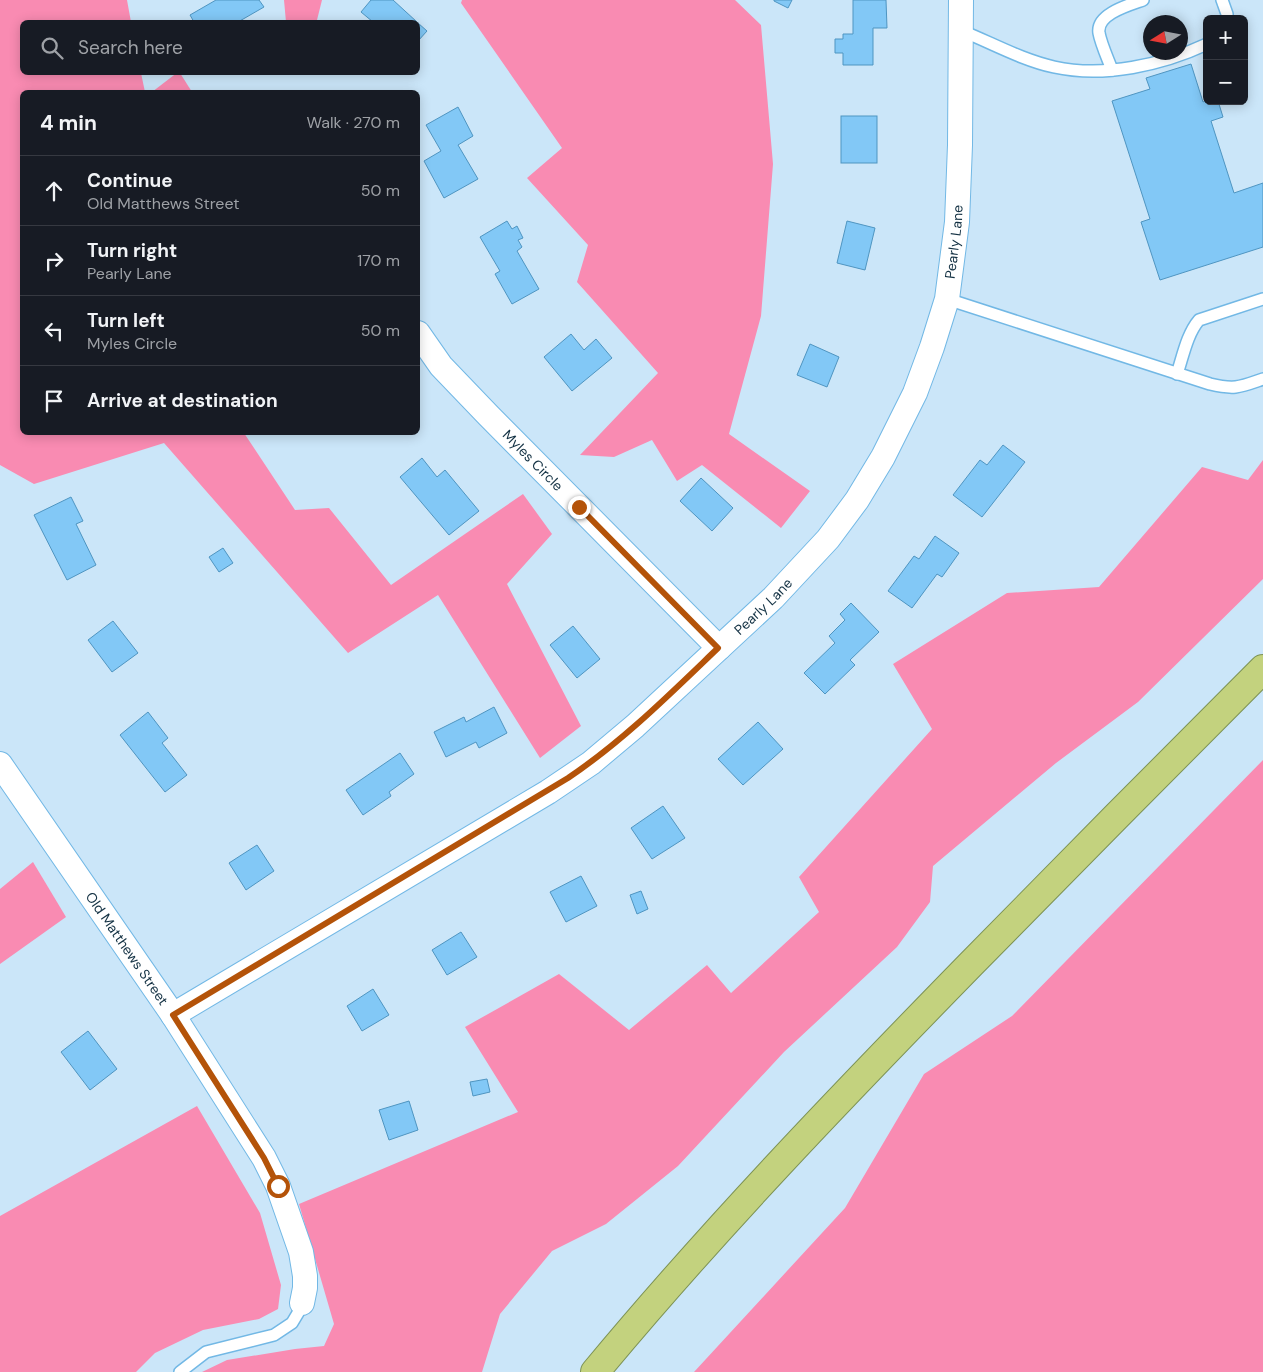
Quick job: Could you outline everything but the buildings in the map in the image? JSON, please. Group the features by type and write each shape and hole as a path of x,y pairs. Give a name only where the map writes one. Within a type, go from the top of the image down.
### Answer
{"highway":[{"path":"595,1372 670,1283 802,1140 1042,892 1263,669"}],"street":[{"name":"Pearly Lane","path":"173,1015 591,763 636,726 774,598 828,539 857,500 915,393 932,347 946,299 957,222 962,0"},
{"name":"Myles Circle","path":"420,336 441,366 718,648"},
{"name":"Old Matthews Street","path":"0,764 173,1015 264,1158 278,1186 301,1252 306,1288 302,1302"}],"lane":[{"path":"1112,70 1099,32 1099,25 1109,14 1143,0"},
{"path":"1222,0 1227,15"},
{"path":"962,31 1025,58 1053,67 1075,71 1124,69 1181,54 1203,46"},
{"path":"946,299 1177,374 1226,388 1240,388 1263,379"},
{"path":"1177,374 1194,326 1199,320 1263,299"},
{"path":"180,1372 206,1352 274,1335 292,1323 302,1302"}],"shaded area":[{"path":"0,0 127,0 131,20 20,20 20,75 141,75 145,90 20,90 20,435 245,435 295,510 329,508 391,585 523,494 552,534 507,584 581,726 540,758 438,595 348,653 164,443 34,484 0,465"},
{"path":"284,0 322,0 317,20 286,20"},
{"path":"462,0 735,0 761,25 773,164 761,316 729,434 810,491 781,528 702,465 677,481 652,440 614,457 580,455 658,373 577,282 588,245 527,178 562,148 461,3"},
{"path":"174,75 181,75 191,90 155,90"},
{"path":"1263,460 1263,579 1138,702 1056,763 933,866 930,902 897,947 784,1052 678,1166 606,1224 552,1251 500,1314 482,1372 202,1372 227,1360 324,1346 334,1324 299,1204 518,1112 465,1027 559,974 629,1030 707,965 731,993 819,912 799,877 932,729 893,664 1007,593 1099,587 1202,467 1248,480"},
{"path":"1263,760 1263,1372 694,1372 845,1208 924,1074 1012,1016"},
{"path":"33,862 66,917 0,964 0,889"},
{"path":"197,1106 260,1213 281,1285 278,1309 259,1319 203,1330 155,1353 136,1372 0,1372 0,1216"}],"route":[{"path":"278,1186 264,1158 173,1015 548,792 591,763 636,726 718,648 579,507"}]}
